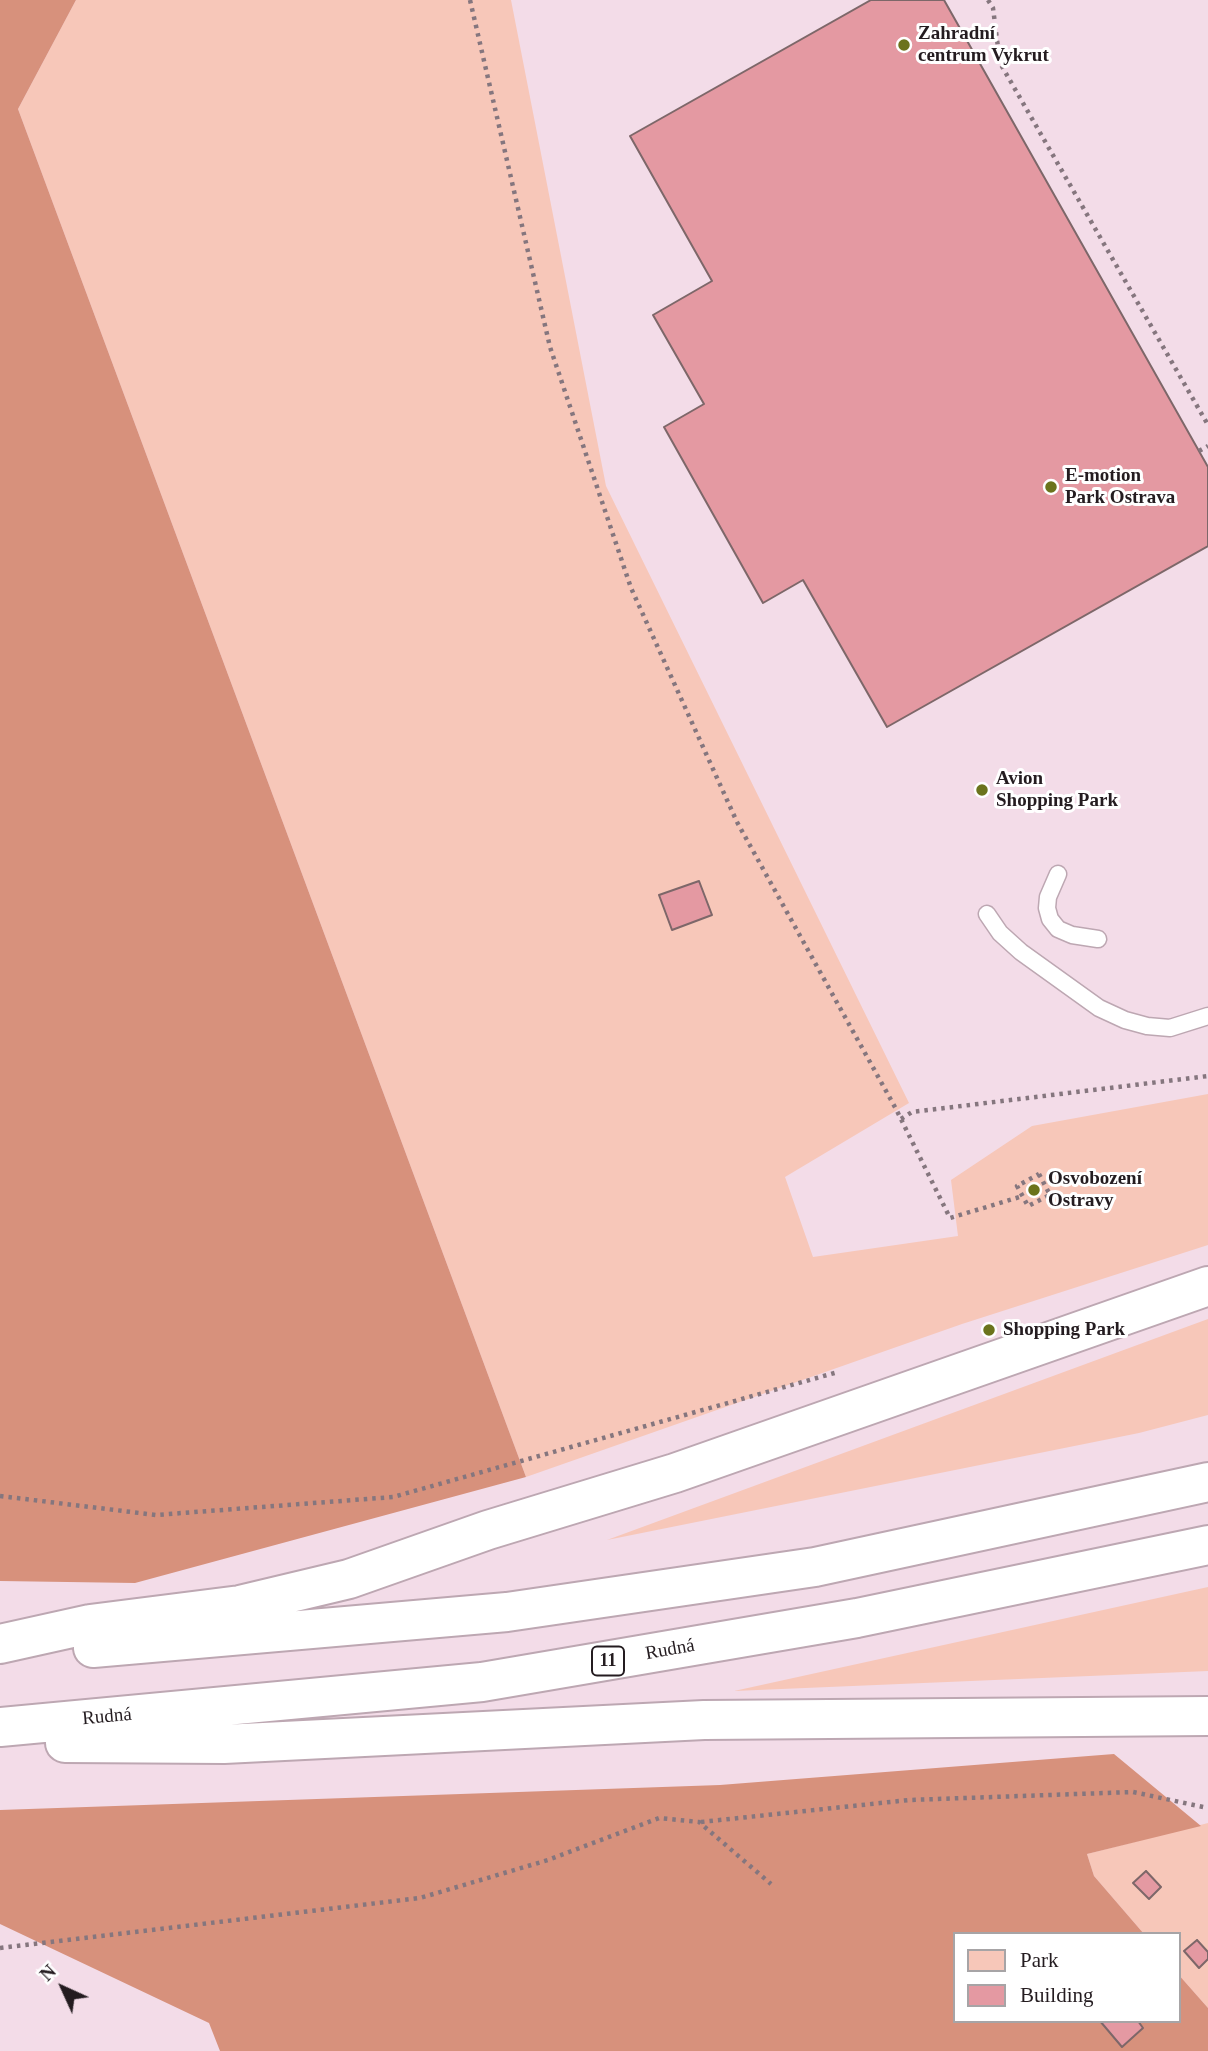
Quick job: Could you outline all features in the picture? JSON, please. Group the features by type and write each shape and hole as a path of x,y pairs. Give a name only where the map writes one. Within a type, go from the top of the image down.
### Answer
{"highway":[{"path":"0,1644 90,1623 240,1605 349,1579 488,1530 675,1473 1208,1286"},
{"path":"0,1657 508,1612 815,1567 1163,1493 1208,1480"},
{"name":"Rudná","path":"0,1727 482,1682 857,1618 1208,1545"},
{"path":"0,1742 224,1744 704,1720 1208,1716"}],"lane":[{"path":"1058,874 1048,897 1050,919 1058,929 1072,935 1097,939"},
{"path":"987,914 1000,933 1021,952 1099,1009 1147,1026 1170,1028 1208,1016"}],"path":[{"path":"470,0 551,348 631,589 737,822 901,1119 950,1218 1023,1196"},
{"path":"988,0 993,8 1000,63 1208,425"},
{"path":"1199,451 1208,446"},
{"path":"901,1119 912,1112 1208,1076"},
{"path":"1039,1174 1050,1195 1028,1206 1023,1196 1017,1186 1039,1174"},
{"path":"0,1496 156,1515 393,1497 844,1370"},
{"path":"0,1948 420,1898 548,1860 659,1818 699,1822 909,1800 1133,1792 1208,1808"},
{"path":"699,1822 771,1884"}],"green space":[{"path":"76,0 511,0 606,486 909,1103 785,1177 813,1257 958,1236 951,1180 1032,1126 1208,1094 1208,1245 962,1324 526,1477 18,109"},
{"path":"1208,1319 1208,1415 1139,1433 607,1540"},
{"path":"1208,1587 1208,1671 734,1691"},
{"path":"1208,1823 1208,2008 1180,1976 1180,1932 1142,1932 1094,1876 1087,1854"}],"shaded area":[{"path":"0,0 76,0 18,109 526,1477 135,1583 0,1581"},
{"path":"1114,1754 1201,1826 1087,1854 1094,1876 1142,1932 953,1932 953,2023 1180,2023 1180,1976 1208,2008 1208,2051 220,2051 209,2023 0,1924 0,1810 720,1785"}],"building":[{"path":"871,0 944,0 1208,467 1208,546 887,727 803,580 763,603 664,427 704,404 653,315 712,281 630,136"},
{"path":"699,881 712,915 672,930 659,895"},
{"path":"1146,1871 1161,1887 1149,1899 1133,1883"},
{"path":"1197,1940 1208,1952 1208,1959 1199,1968 1184,1951"},
{"path":"1102,2023 1139,2023 1143,2028 1122,2047"}],"place":[{"name":"Zahradní centrum Vykrut","path":"904,45"},
{"name":"E-motion Park Ostrava","path":"1051,487"},
{"name":"Avion Shopping Park","path":"982,790"},
{"name":"Osvobození Ostravy","path":"1034,1190"},
{"name":"Shopping Park","path":"989,1330"}]}
